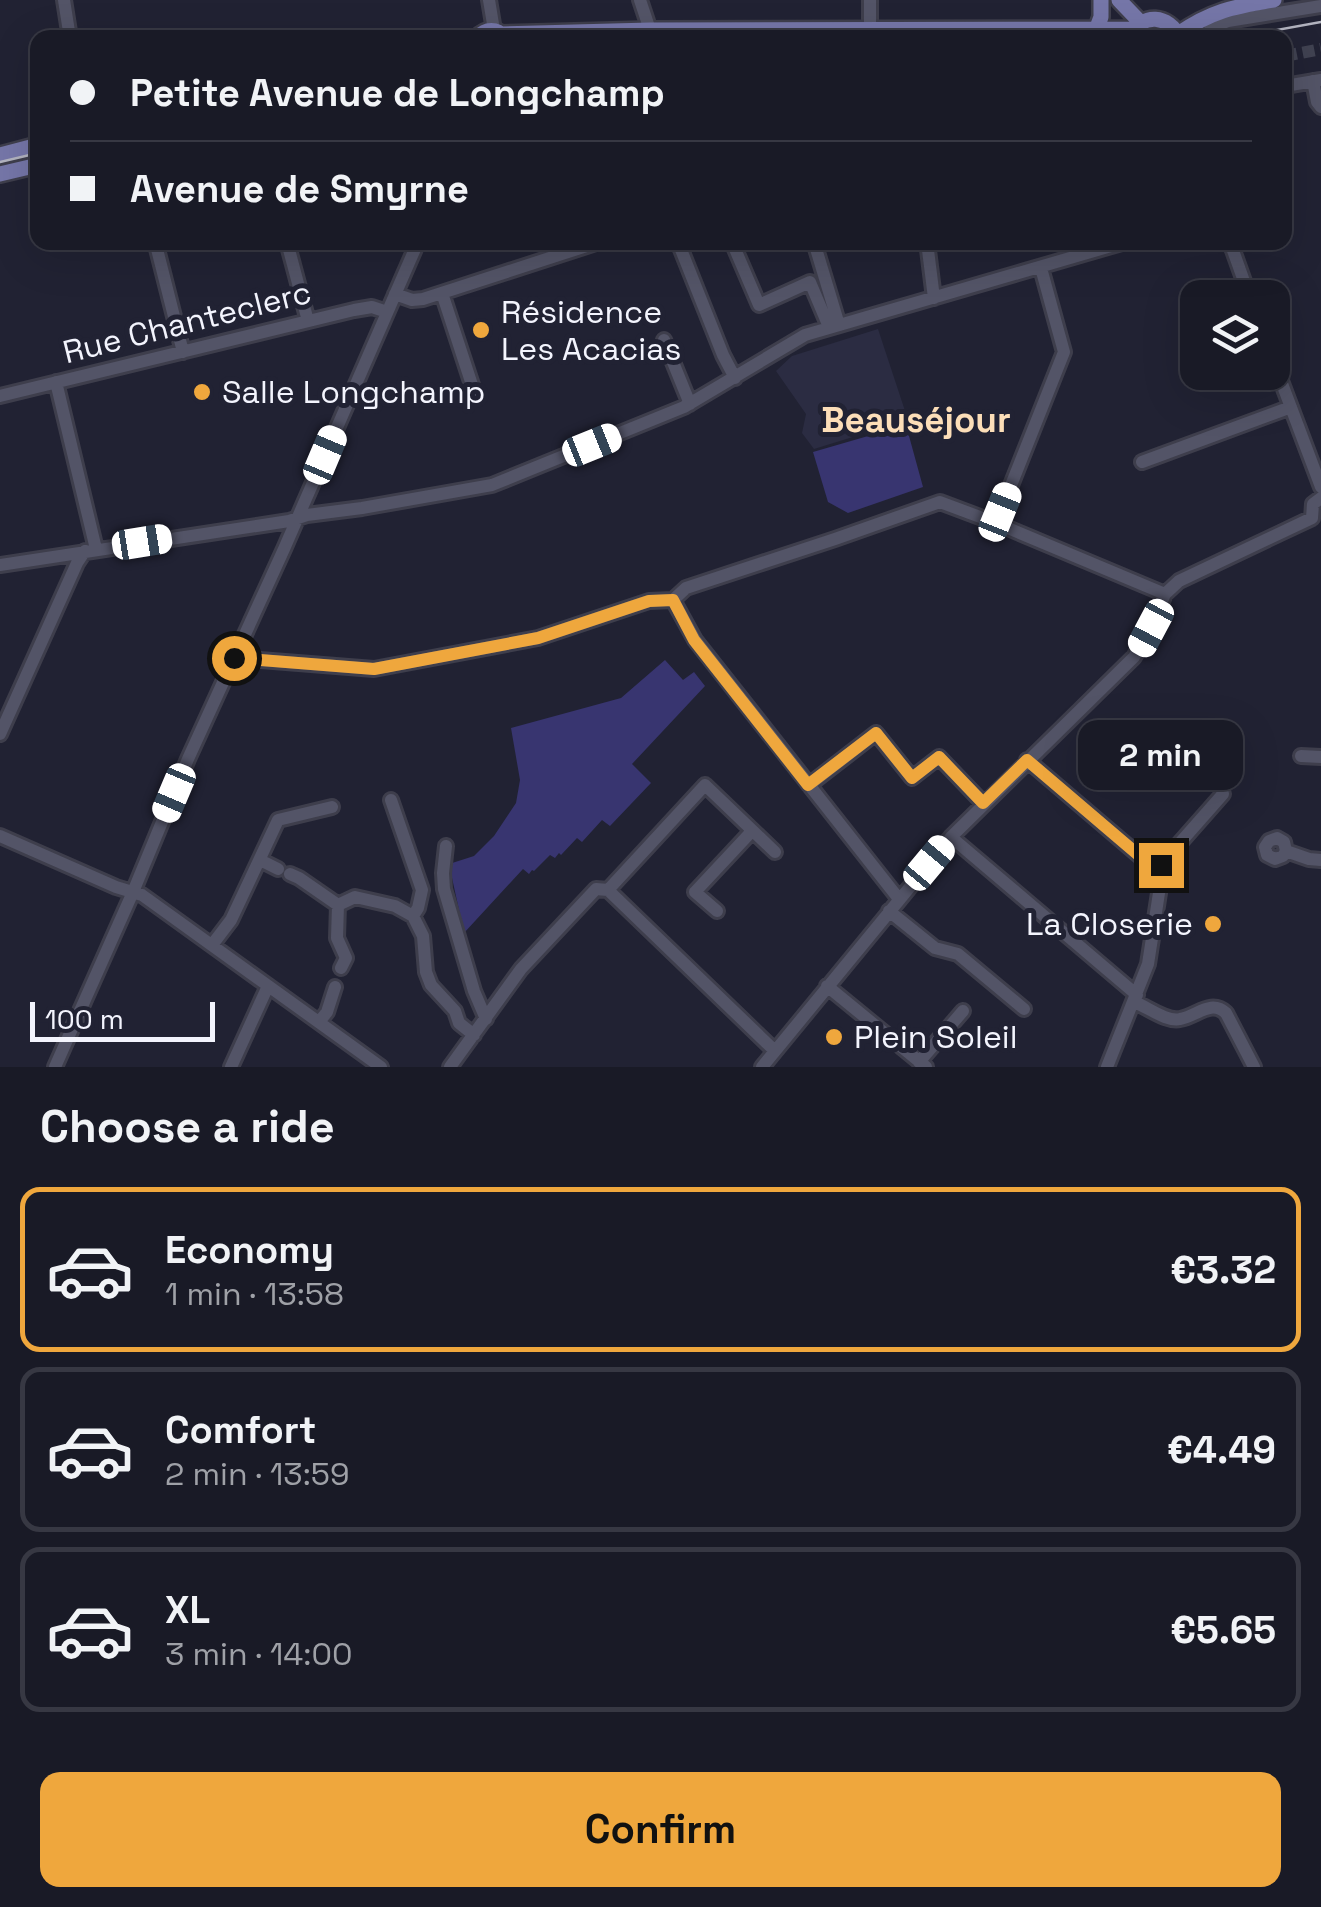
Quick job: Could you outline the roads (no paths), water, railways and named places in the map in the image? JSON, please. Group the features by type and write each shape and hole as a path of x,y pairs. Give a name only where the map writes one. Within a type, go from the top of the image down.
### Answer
{"main road":[{"path":"1096,30 1101,0"},
{"path":"1119,0 1134,30"},
{"path":"1187,30 1210,14 1274,0"},
{"path":"829,30 1134,30 1152,18 1164,20 1176,30"},
{"path":"0,154 30,147"},
{"path":"0,174 30,167"}],"street":[{"path":"64,0 69,30"},
{"path":"489,0 500,30"},
{"path":"640,0 650,30"},
{"path":"870,0 870,28"},
{"path":"1210,30 1228,21 1321,6"},
{"path":"1292,85 1317,80 1321,107"},
{"path":"156,250 183,352"},
{"path":"290,250 308,321"},
{"path":"55,1067 415,250"},
{"path":"396,294 418,300 574,250"},
{"path":"681,250 735,378"},
{"path":"735,250 758,304 810,282 834,326"},
{"path":"816,250 834,326"},
{"path":"928,250 934,298"},
{"path":"0,565 492,485 690,404 794,340 1096,250"},
{"path":"1233,250 1244,280"},
{"path":"996,523 1064,352 1041,268"},
{"path":"442,293 475,394"},
{"name":"Rue Chanteclerc","path":"0,396 366,308 386,312"},
{"path":"664,340 690,404"},
{"path":"56,382 91,550"},
{"path":"1284,390 1316,458 1321,487"},
{"path":"1142,462 1291,407"},
{"path":"762,1067 951,837 1134,657 1164,594 1188,575 1316,522 1312,504 1321,498"},
{"path":"234,658 374,669 538,638 649,601 673,600 686,588 940,502 1164,594"},
{"path":"0,734 77,563 91,550"},
{"path":"673,600 694,640 899,899"},
{"path":"808,785 876,733 912,778 939,757 983,803"},
{"path":"1301,756 1321,758"},
{"path":"1027,760 1156,870 1161,880 1148,964 1107,1067"},
{"path":"608,890 705,785 775,852"},
{"path":"1156,870 1222,794"},
{"path":"392,800 422,890 413,916"},
{"path":"212,945 231,920 278,820 332,808"},
{"path":"717,910 696,892 752,831"},
{"path":"0,836 152,901 381,1067"},
{"path":"951,837 1135,999 1172,1019 1220,1007 1254,1067"},
{"path":"446,846 444,889 486,1019"},
{"path":"1286,851 1321,860"},
{"path":"260,860 299,878 338,906"},
{"path":"450,1067 521,969 596,889 608,890 776,1051"},
{"path":"338,906 354,897 395,906 413,916 423,936 426,972 432,985 459,1023 474,1035"},
{"path":"338,906 337,938 346,958 341,968"},
{"path":"889,911 928,944 958,954 1024,1009"},
{"path":"231,1067 268,986"},
{"path":"827,986 922,1064 963,1011"},
{"path":"319,1022 327,1012 335,987"}],"tunnel":[{"path":"1292,55 1321,49"}],"tram line":[{"path":"1277,30 1321,22"},
{"path":"0,162 30,155"}],"place":[{"name":"Résidence Les Acacias","path":"481,330"},
{"name":"Salle Longchamp","path":"202,392"},
{"name":"La Closerie","path":"1213,924"},
{"name":"Plein Soleil","path":"834,1037"}],"district":[{"name":"Beauséjour","path":"916,420"}]}
